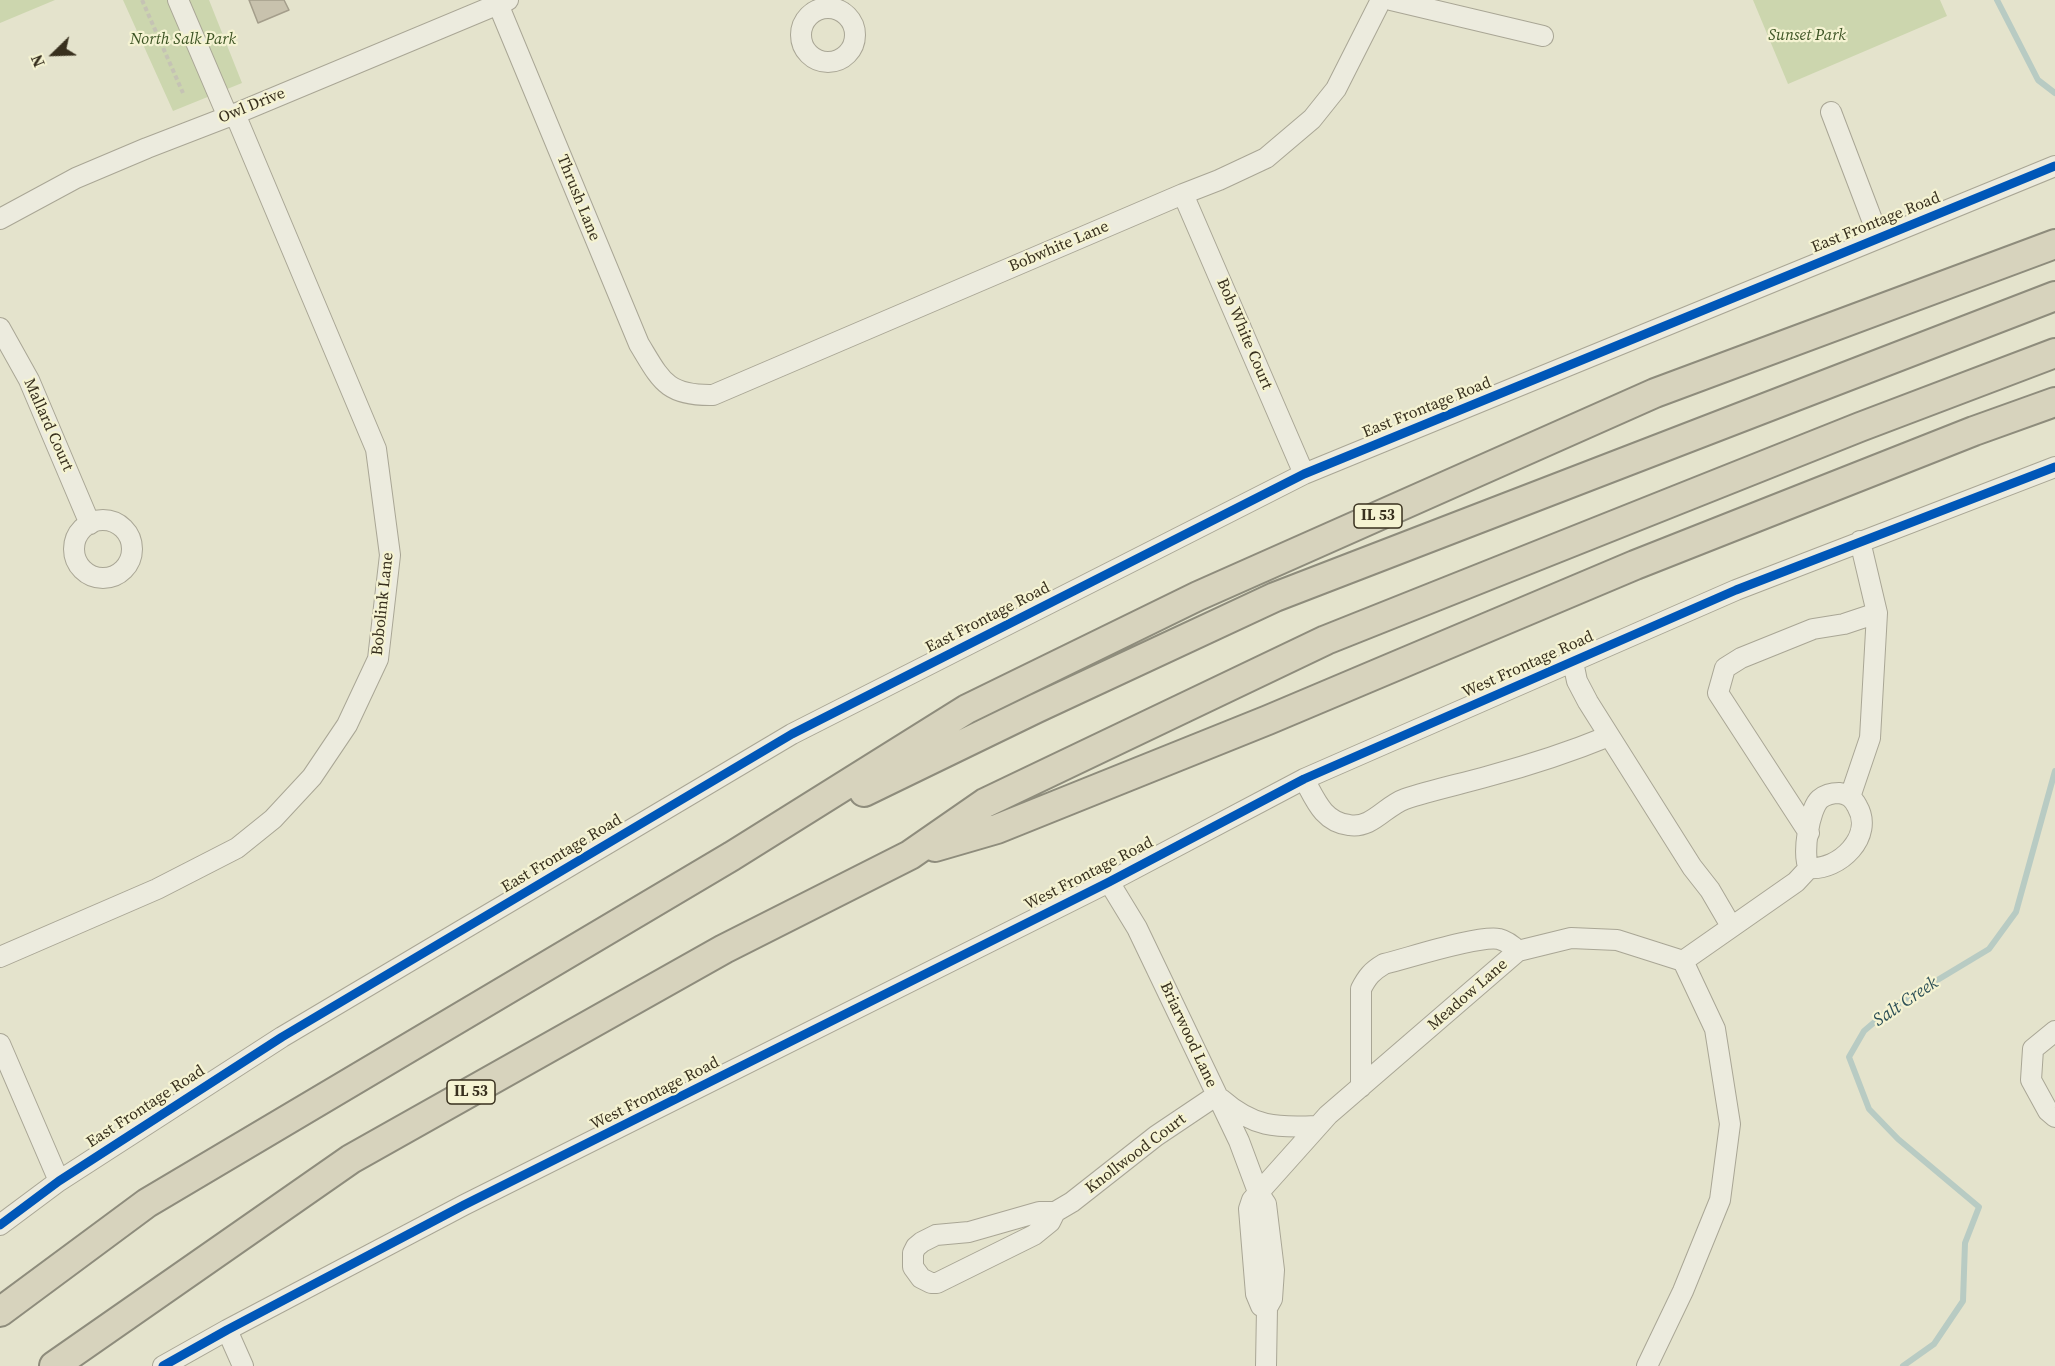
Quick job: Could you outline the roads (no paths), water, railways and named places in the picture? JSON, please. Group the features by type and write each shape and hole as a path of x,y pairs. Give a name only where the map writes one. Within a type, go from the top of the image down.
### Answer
{"highway":[{"name":"IL 53","path":"0,1311 147,1203 732,856 967,709 1198,596 1656,393 2055,244"},
{"name":"IL 53","path":"732,856 1037,708 1275,597 2055,296"},
{"name":"IL 53","path":"54,1366 351,1159 723,949 910,855 985,803 1326,640 1860,427 2055,353"},
{"name":"IL 53","path":"910,855 998,829 1268,720 1635,565 1974,431 2055,402"}],"street":[{"name":"Bobolink Lane","path":"0,957 157,889 237,848 273,819 318,768 347,725 378,659 390,555 376,449 231,115 178,0"},
{"name":"Bobwhite Lane","path":"667,386 690,396 713,395 1266,158 1312,119 1336,89 1381,0"},
{"path":"1391,0 1543,36"},
{"name":"Owl Drive","path":"0,219 76,178 503,2"},
{"name":"Thrush Lane","path":"503,2 639,344 667,386"},
{"path":"1832,112 1879,238"},
{"name":"East Frontage Road","path":"0,1225 59,1181 282,1037 792,734 1304,474 2055,166"},
{"name":"Bob White Court","path":"1183,194 1304,474"},
{"name":"Mallard Court","path":"0,328 29,380 90,524"},
{"name":"West Frontage Road","path":"163,1366 464,1205 1109,882 1304,779 1736,590 2055,467"},
{"path":"1850,797 1870,738 1877,613 1860,541"},
{"path":"1809,833 1718,693 1725,668 1741,657 1813,630 1844,624 1877,613"},
{"path":"1573,662 1577,681 1731,926"},
{"path":"1304,779 1325,814 1334,822 1351,826 1377,818 1402,800 1570,752 1610,736"},
{"path":"1647,1366 1683,1291 1720,1200 1730,1124 1715,1029 1683,961 1796,882 1809,868 1829,866 1856,844 1862,832 1862,816 1850,797 1839,793 1826,795 1819,800 1813,810 1804,856 1809,868"},
{"name":"Briarwood Lane","path":"1109,882 1137,928 1239,1141 1258,1192"},
{"name":"Meadow Lane","path":"1258,1192 1316,1126 1518,951 1570,938 1617,940 1683,961"},
{"path":"1361,1087 1361,989 1366,978 1374,970 1384,964 1480,939 1502,939 1518,951"},
{"path":"2055,1031 2033,1049 2031,1080 2048,1111 2055,1117"},
{"path":"0,1044 59,1181"},
{"path":"1217,1095 1235,1111 1255,1122 1277,1127 1316,1126"},
{"name":"Knollwood Court","path":"1055,1212 1050,1222 1034,1235 937,1283 921,1278 913,1267 913,1253 916,1247 929,1238 983,1228 1039,1212 1055,1212 1072,1202 1156,1136 1217,1095"},
{"path":"1258,1192 1250,1203 1249,1209 1272,1299 1267,1308 1266,1366"},
{"path":"983,1228 993,1256"},
{"path":"227,1330 243,1366"}],"waterway":[{"name":"Salt Creek","path":"1997,0 2038,80 2055,93"},
{"name":"Salt Creek","path":"1903,1366 1934,1344 1963,1301 1965,1243 1979,1207 1898,1139 1869,1109 1849,1057 1864,1031 1891,1008 1989,949 2016,912 2055,771"}],"park label":[{"name":"Sunset Park","path":"1807,36"},
{"name":"North Salk Park","path":"183,40"}]}
